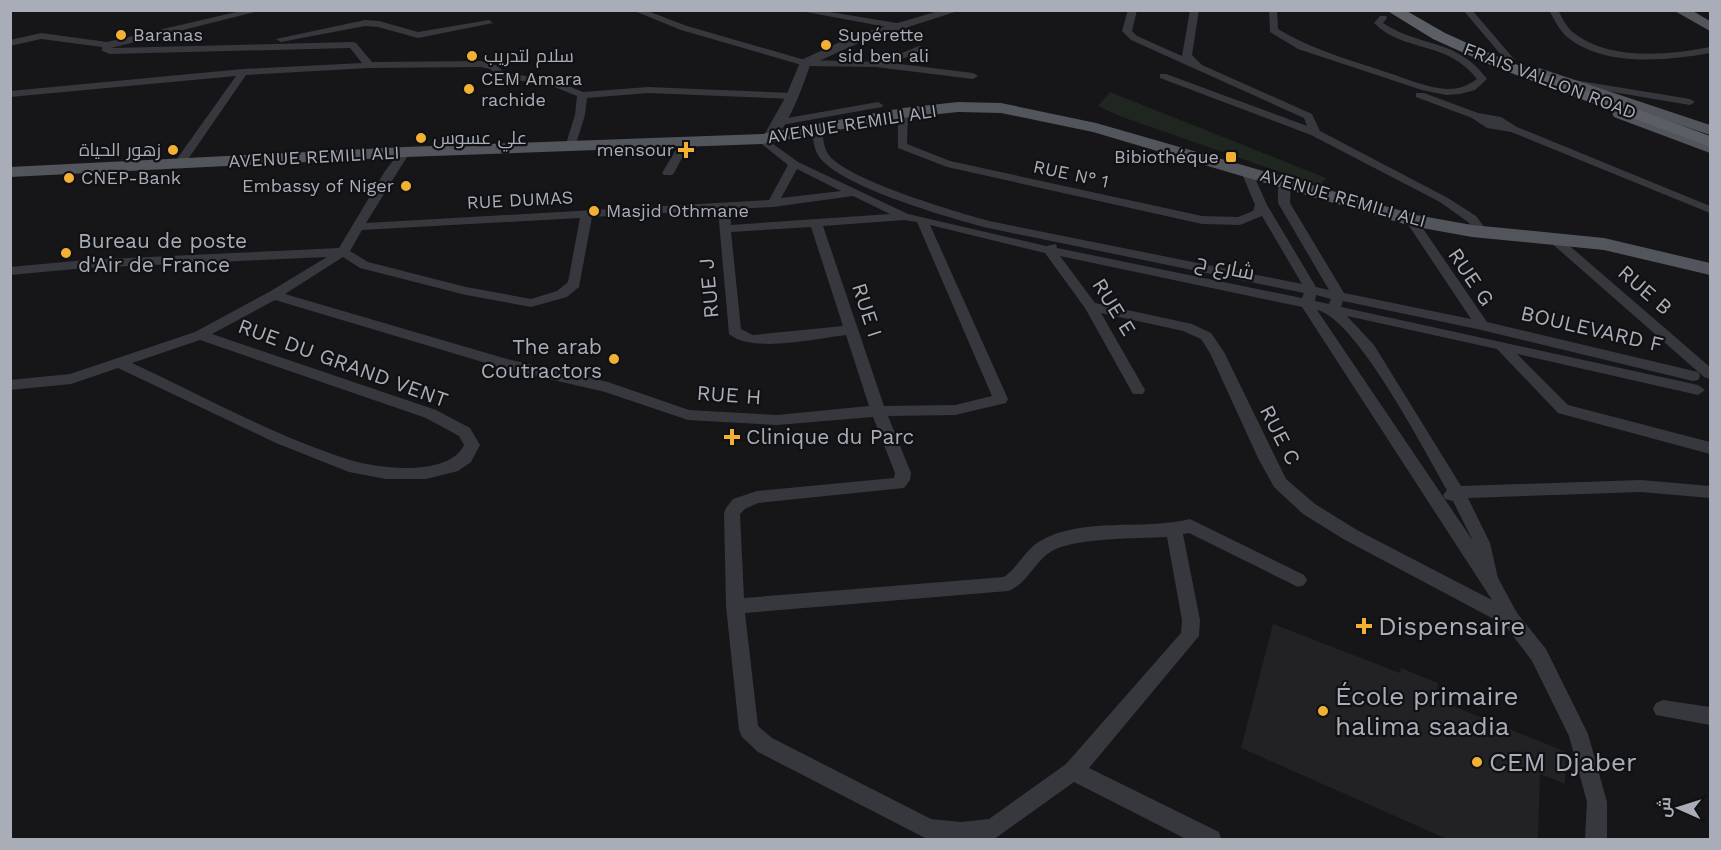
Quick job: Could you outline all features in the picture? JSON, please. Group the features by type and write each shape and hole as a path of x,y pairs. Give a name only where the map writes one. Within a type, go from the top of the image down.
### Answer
{"highway":[{"name":"FRAIS VALLON ROAD","path":"1409,10 1535,75 1710,135"},
{"name":"FRAIS VALLON ROAD","path":"1388,14 1454,44 1710,142"}],"main road":[{"path":"1680,10 1710,27"},
{"path":"1691,10 1710,21"},
{"path":"1535,75 1565,81 1710,130"},
{"path":"1535,75 1710,148"},
{"name":"AVENUE REMILI ALI","path":"10,172 405,152 685,143 817,127 903,113 958,107 1001,108 1096,128 1411,220 1482,232 1553,238 1639,250 1710,268"}],"street":[{"path":"10,43 42,36 108,45 258,10"},
{"path":"636,10 805,63 881,65 973,76"},
{"path":"799,10 903,27"},
{"path":"769,133 793,96 805,63 857,39 956,10"},
{"path":"1133,10 1127,31 1134,38 1308,116 1315,133"},
{"path":"1196,10 1186,47 1187,56 1199,67"},
{"path":"1273,10 1273,30 1301,46 1379,73 1446,92 1471,88 1482,79 1462,57 1424,41 1406,38 1387,31 1377,23 1388,14"},
{"path":"1467,10 1511,62"},
{"path":"1553,10 1570,34 1597,48 1648,57 1688,55 1710,50"},
{"path":"228,49 365,23 379,24 418,35 489,23"},
{"path":"108,45 105,49 110,51 353,45 363,54 369,65"},
{"path":"881,65 919,49"},
{"path":"10,94 243,72 369,65 481,64 493,67 502,75 554,83 582,95 648,90 793,96"},
{"path":"180,163 243,72"},
{"path":"1379,73 1368,75 1476,116 1491,126 1513,129 1710,210"},
{"path":"1163,75 1315,133 1444,200 1472,219 1482,232"},
{"path":"1565,81 1690,102"},
{"path":"570,147 580,115 582,95"},
{"path":"769,133 878,105"},
{"name":"RUE N° 1","path":"903,113 902,146 946,164 1202,220 1240,221 1258,213 1261,205"},
{"path":"817,127 819,145 824,156 834,164 898,195 951,214 1049,243"},
{"name":"شارع ح","path":"769,133 794,164 905,217 1082,249 1307,305 1336,303 1501,346 1700,388"},
{"path":"668,173 685,143"},
{"path":"10,386 71,379 119,363 200,335 274,295 343,252 391,171 405,152"},
{"path":"773,203 794,164"},
{"path":"1247,171 1261,205 1311,289 1307,305 1492,584 1511,620 1539,655 1578,734 1597,802 1596,840"},
{"path":"1287,183 1283,190 1284,203 1336,303 1369,348 1457,492 1482,543 1492,584"},
{"name":"RUE DUMAS","path":"359,227 773,203 854,193 898,195"},
{"name":"RUE J","path":"724,206 734,331 741,337 753,340 851,330"},
{"path":"10,271 86,264 343,252 364,266 466,291 531,303 562,294 574,284 587,214"},
{"path":"725,229 905,217"},
{"name":"RUE H","path":"274,295 506,364 608,387 688,415 777,420 878,411 955,410 1001,399 922,219"},
{"name":"RUE G","path":"1411,220 1480,325 1563,409 1710,448"},
{"name":"RUE I","path":"735,606 732,513 739,504 757,497 898,484 902,480 903,473 878,411 816,223"},
{"name":"RUE B","path":"1553,238 1710,374"},
{"name":"RUE E","path":"1049,243 1091,306 1138,390"},
{"path":"1082,249 1311,289 1336,303"},
{"name":"BOULEVARD F","path":"1336,303 1480,325 1700,388"},
{"name":"RUE C","path":"1091,306 1187,327 1206,336 1217,352 1280,483 1309,509 1351,535 1511,620"},
{"name":"RUE DU GRAND VENT","path":"119,363 281,439 349,466 386,472 426,473 452,467 466,458 472,445 465,432 431,414 200,335"},
{"path":"1700,388 1710,374"},
{"path":"1437,501 1457,492 1641,486 1710,492"},
{"path":"1174,530 1191,620 1190,636 1073,771 993,829 961,833 929,829 765,745 749,730 735,606 1008,584 1019,577 1044,548 1062,539 1174,530 1190,526 1298,580"},
{"path":"1663,709 1710,716"},
{"path":"1073,771 1211,840"}],"shaded area":[{"path":"1110,92 1326,178 1320,186 1122,117 1098,106"},
{"path":"1273,624 1400,673 1401,668 1438,683 1436,699 1566,752 1565,784 1540,774 1538,839 1447,839 1241,748"}],"place":[{"name":"Baranas","path":"121,35"},
{"name":"Supérette sid ben ali","path":"826,45"},
{"name":"سلام لتدريب","path":"472,56"},
{"name":"CEM Amara rachide","path":"469,89"},
{"name":"علي عسوس","path":"421,138"},
{"name":"زهور الحياة","path":"173,150"},
{"name":"mensour","path":"686,150"},
{"name":"Bibiothéque","path":"1231,157"},
{"name":"CNEP-Bank","path":"69,178"},
{"name":"Embassy of Niger","path":"406,186"},
{"name":"Masjid Othmane","path":"594,211"},
{"name":"Bureau de poste d'Air de France","path":"66,253"},
{"name":"The arab Coutractors","path":"614,359"},
{"name":"Clinique du Parc","path":"732,437"},
{"name":"Dispensaire","path":"1364,626"},
{"name":"École primaire halima saadia","path":"1323,711"},
{"name":"CEM Djaber","path":"1477,762"}]}
